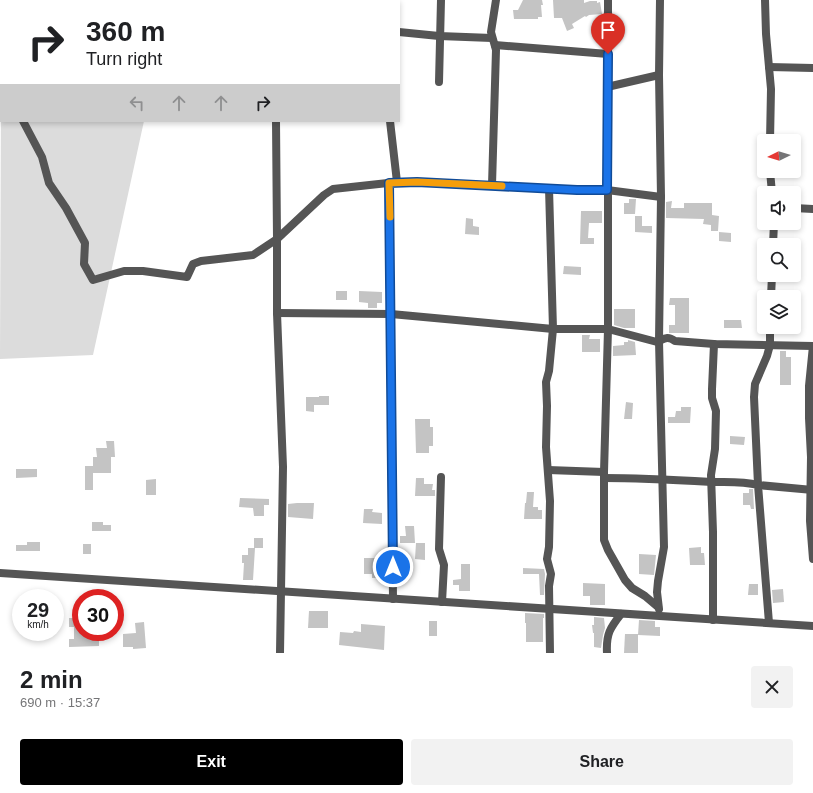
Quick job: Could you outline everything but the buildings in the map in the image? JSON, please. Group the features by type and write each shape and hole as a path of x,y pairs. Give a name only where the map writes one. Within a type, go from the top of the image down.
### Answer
{"street":[{"path":"439,82 441,0"},
{"path":"492,185 496,54 491,32 496,0"},
{"path":"608,0 608,329 603,526 604,540 625,580 632,588 645,596 658,607"},
{"path":"660,0 658,75 661,197 659,341 664,547 658,581 658,607 660,616"},
{"path":"765,0 766,34 771,88 770,134"},
{"path":"400,32 608,54"},
{"path":"769,67 813,68"},
{"path":"607,87 658,75"},
{"path":"24,122 42,157 49,184 66,208 85,242 84,264 93,280 124,271 143,271 187,277 193,264 201,261 253,255 278,239 328,191 332,189 393,182 607,190 661,197"},
{"path":"276,122 278,239 276,313 283,467 280,653"},
{"path":"390,122 393,182 390,314 393,599"},
{"path":"549,188 553,329 550,371 546,382 546,447 550,501 549,547 547,559 551,574 549,586 550,653"},
{"path":"801,208 813,209"},
{"path":"276,313 390,314 553,329 608,329 657,342 665,337 672,338 675,341 714,344 813,346 809,386 811,457 810,521 813,559"},
{"path":"769,623 758,485 754,397 756,384 770,345 770,334"},
{"path":"713,620 711,475 715,449 716,411 712,398 714,344"},
{"path":"548,470 662,479 748,483 811,490"},
{"path":"441,477 439,549 444,565 442,602"},
{"path":"0,573 813,626"},
{"path":"607,653 608,633 622,614"}],"shaded area":[{"path":"1,122 144,122 93,355 0,359"}],"slow traffic":[{"path":"390,217 389,183 417,182 502,186"}],"route":[{"path":"393,567 389,183 417,182 577,190 607,190 608,54"}]}
